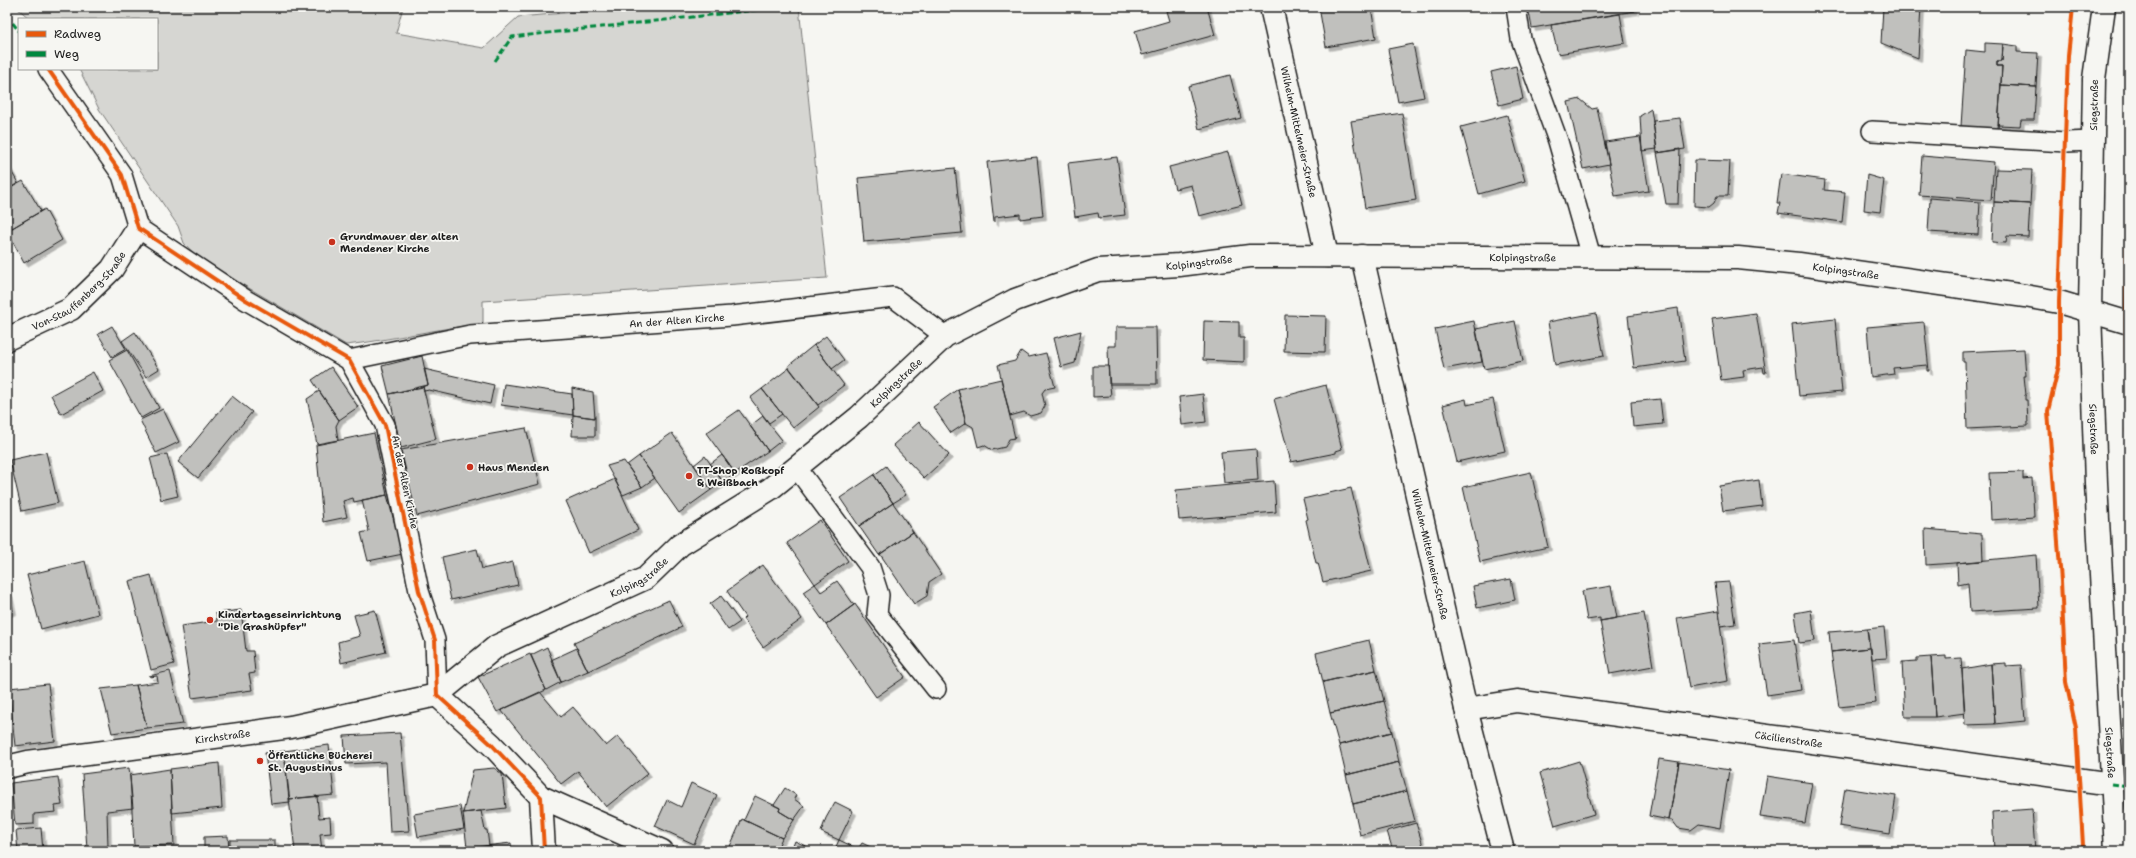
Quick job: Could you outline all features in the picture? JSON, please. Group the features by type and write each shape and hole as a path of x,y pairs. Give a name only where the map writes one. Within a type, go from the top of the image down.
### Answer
{"street":[{"name":"Wilhelm-Mittelmeier-Straße","path":"1271,7 1327,256"},
{"name":"Siegstraße","path":"2104,7 2094,78 2090,311 2096,483 2116,851"},
{"name":"Von-Stauffenberg-Straße","path":"7,339 71,309 112,269 138,228"},
{"name":"Kolpingstraße","path":"437,695 497,646 646,578 680,546 770,489 859,417 945,336 1015,300 1098,270 1179,265 1250,256 1738,258 1799,264 2025,296 2090,311 2129,323"},
{"name":"Wilhelm-Mittelmeier-Straße","path":"1362,256 1466,709 1503,851"},
{"name":"Kirchstraße","path":"7,767 28,762 291,727 437,695"},
{"path":"437,695 492,745 540,797 662,851"},
{"name":"Cäcilienstraße","path":"1466,709 1517,701 2112,784"},
{"path":"540,797 544,851"}],"lane":[{"path":"1516,7 1521,40 1558,141 1591,257"},
{"path":"49,70 122,175 138,228 246,300 349,360"},
{"path":"1872,131 2066,142 2093,141"},
{"name":"An der Alten Kirche","path":"437,695 434,640 419,591 385,425 349,360 470,335 732,316 893,297 945,336"},
{"path":"796,467 870,568 879,595 877,614 936,689"}],"shaded area":[{"path":"16,7 403,7 396,33 484,48 518,17 636,7 799,7 827,278 483,301 483,324 346,345 199,259 184,243 178,226 99,109 80,70 158,70 158,18 29,18"}],"building":[{"path":"1172,7 1207,7 1215,35 1142,55 1135,31 1169,21 1166,11 1173,9"},
{"path":"1319,7 1371,7 1376,38 1326,47"},
{"path":"1528,7 1634,7 1635,11 1532,28"},
{"path":"1883,7 1921,7 1918,58 1881,43"},
{"path":"1620,14 1625,43 1558,54 1551,25"},
{"path":"1985,43 2003,44 2002,61 1997,61 1997,66 2002,66 1998,129 1961,126 1966,50 1985,52"},
{"path":"1413,44 1424,97 1398,102 1388,49"},
{"path":"2003,44 2017,46 2017,52 2038,53 2036,87 2001,85 2002,66 1997,66 1997,61 2002,61"},
{"path":"1516,66 1523,99 1499,105 1491,72"},
{"path":"1230,75 1241,118 1199,129 1188,86"},
{"path":"2001,85 2036,87 2034,120 2021,120 2020,126 1998,125"},
{"path":"1580,99 1592,109 1597,108 1609,164 1583,169 1568,102"},
{"path":"1651,109 1657,149 1642,151 1640,116"},
{"path":"1402,113 1416,200 1365,208 1351,121"},
{"path":"1507,115 1525,181 1479,194 1461,127"},
{"path":"1680,118 1685,149 1657,153 1653,121"},
{"path":"1640,137 1649,191 1615,196 1605,142"},
{"path":"1680,149 1678,204 1666,204 1657,153"},
{"path":"1228,152 1242,205 1199,216 1191,185 1175,189 1169,167"},
{"path":"1922,156 1994,162 1991,200 1919,195"},
{"path":"1037,157 1043,216 1020,219 1020,214 995,217 994,222 987,162"},
{"path":"1117,157 1125,215 1099,218 1098,213 1075,217 1068,163"},
{"path":"1695,160 1730,161 1728,196 1717,196 1714,203 1709,207 1694,206"},
{"path":"7,164 18,183 7,190"},
{"path":"955,168 962,233 864,242 858,178"},
{"path":"1996,169 2032,170 2030,204 1994,202"},
{"path":"1781,174 1825,180 1824,190 1845,192 1842,222 1778,213 1780,203 1777,203"},
{"path":"1867,175 1884,180 1880,212 1864,210"},
{"path":"23,181 41,211 7,231 7,190"},
{"path":"1930,198 1980,202 1978,235 1928,232"},
{"path":"1994,202 2030,204 2028,237 2007,236 2006,243 1992,242"},
{"path":"45,209 62,240 24,263 7,231"},
{"path":"1678,308 1685,361 1634,368 1628,316"},
{"path":"1596,313 1604,356 1555,365 1548,322"},
{"path":"1756,313 1766,373 1764,373 1763,367 1743,370 1744,377 1721,380 1712,319"},
{"path":"1285,315 1326,316 1325,352 1284,351"},
{"path":"1835,319 1842,392 1799,396 1792,324"},
{"path":"1204,321 1239,322 1239,338 1244,338 1244,362 1203,360"},
{"path":"1474,321 1482,362 1444,369 1435,329"},
{"path":"1515,321 1523,361 1484,369 1476,329"},
{"path":"1924,322 1929,371 1927,371 1927,365 1893,368 1894,374 1871,377 1867,327"},
{"path":"112,326 126,349 112,357 98,334"},
{"path":"1116,327 1156,327 1157,384 1109,384 1108,346 1116,346"},
{"path":"1081,331 1075,363 1061,367 1054,338"},
{"path":"135,332 159,369 146,377 122,341"},
{"path":"826,336 844,360 832,369 814,345"},
{"path":"814,345 844,385 818,405 788,366"},
{"path":"2024,349 2026,376 2024,376 2026,395 2025,400 2027,400 2028,426 1967,429 1965,362 1963,362 1963,352"},
{"path":"127,350 159,408 141,418 109,360"},
{"path":"1021,351 1029,357 1046,353 1055,387 1045,389 1042,393 1045,406 1041,413 1030,416 1024,412 1010,416 998,365 1015,361"},
{"path":"422,356 428,385 389,394 382,366"},
{"path":"1093,366 1108,366 1111,396 1093,397"},
{"path":"331,367 358,407 339,420 312,380"},
{"path":"789,368 819,407 793,428 762,389"},
{"path":"424,369 494,385 490,404 429,390 424,391 423,387 428,385"},
{"path":"93,372 103,391 61,414 51,395"},
{"path":"1001,379 1015,438 1009,439 1005,447 992,450 984,445 978,447 973,427 966,423 958,389"},
{"path":"504,384 572,394 573,415 501,405"},
{"path":"1326,385 1342,449 1336,451 1336,453 1291,462 1274,399"},
{"path":"423,387 436,439 401,448 389,394"},
{"path":"572,388 593,392 595,418 573,415"},
{"path":"762,389 782,414 769,423 750,398"},
{"path":"958,389 966,423 951,433 933,407"},
{"path":"319,391 339,420 336,426 338,440 317,444 307,399"},
{"path":"1203,394 1206,422 1182,425 1179,397"},
{"path":"232,396 252,412 198,478 178,462"},
{"path":"1466,399 1467,405 1493,399 1505,451 1457,462 1443,405"},
{"path":"1660,399 1663,424 1633,427 1631,402"},
{"path":"163,409 179,442 156,453 140,420"},
{"path":"739,410 768,451 735,473 706,433"},
{"path":"573,415 595,418 595,436 572,436"},
{"path":"763,416 782,440 768,451 750,426"},
{"path":"919,422 949,455 924,478 893,445"},
{"name":"Haus Menden","path":"526,428 540,484 417,516 401,450"},
{"path":"374,433 387,495 354,502 353,498 343,501 347,517 323,522 316,445"},
{"path":"672,433 711,490 679,513 639,456"},
{"path":"1256,449 1258,480 1224,483 1221,452"},
{"path":"46,452 58,503 22,511 10,460"},
{"path":"167,454 178,496 161,500 150,458"},
{"path":"722,455 735,473 723,482 710,464"},
{"path":"639,456 655,478 642,487 627,465"},
{"path":"705,456 723,482 711,490 694,465"},
{"path":"624,461 642,487 623,495 607,466"},
{"path":"886,466 906,495 893,503 874,475"},
{"path":"1531,472 1548,547 1480,562 1463,487"},
{"path":"2023,472 2023,479 2032,478 2034,517 1991,520 1989,473"},
{"path":"874,475 893,503 859,526 840,498"},
{"path":"615,479 638,530 589,553 566,501"},
{"path":"1759,480 1762,506 1723,511 1719,486"},
{"path":"1274,481 1276,512 1179,520 1176,490"},
{"path":"1351,488 1371,571 1323,582 1318,563 1316,563 1306,520 1308,519 1303,499"},
{"path":"387,495 403,554 368,561 361,533 369,531 362,500"},
{"path":"893,503 913,532 879,555 859,526"},
{"path":"820,520 848,561 815,584 787,543"},
{"path":"1925,529 1982,534 1983,561 1926,565"},
{"path":"913,532 941,574 929,582 927,596 914,604 880,554"},
{"path":"477,549 482,569 513,562 518,585 451,600 442,557"},
{"path":"2036,555 2039,608 1970,612 1968,583 1958,585 1957,563"},
{"path":"85,561 98,614 41,629 27,575"},
{"path":"763,565 802,619 763,647 743,619 745,617 727,591"},
{"path":"151,575 174,664 151,670 129,581"},
{"path":"1511,579 1515,600 1477,608 1473,586"},
{"path":"837,581 854,605 826,625 803,592 815,584 821,592"},
{"path":"1729,582 1735,624 1721,626 1715,583"},
{"path":"1611,586 1617,618 1600,621 1600,618 1587,620 1582,591"},
{"path":"9,593 13,611 7,613 7,594"},
{"path":"721,596 740,622 728,630 710,604"},
{"path":"669,600 682,627 588,671 574,643"},
{"path":"855,604 905,677 876,697 826,625"},
{"path":"241,610 246,651 253,651 255,673 249,674 252,690 192,698 181,626 217,621 216,613"},
{"path":"375,610 386,652 341,663 338,642 360,636 354,615"},
{"path":"1811,610 1815,641 1799,643 1795,613"},
{"path":"1718,611 1728,681 1689,688 1677,618"},
{"path":"1644,613 1653,666 1610,674 1600,621"},
{"path":"1884,627 1887,658 1872,659 1867,629"},
{"path":"1867,629 1869,648 1831,652 1829,632"},
{"path":"1369,640 1376,670 1323,682 1316,653"},
{"path":"1794,640 1801,690 1767,695 1759,644"},
{"path":"547,647 561,682 546,690 531,655"},
{"path":"577,648 588,671 561,682 551,660"},
{"path":"1871,648 1876,703 1839,707 1831,652"},
{"path":"530,654 546,690 497,712 478,677"},
{"path":"1946,656 1946,659 1961,658 1965,713 1935,717 1931,657"},
{"path":"1931,657 1935,717 1905,717 1902,662 1917,661 1917,658"},
{"path":"2006,663 2006,666 2021,665 2025,721 1995,724 1991,664"},
{"path":"1991,664 1995,724 1965,725 1962,669"},
{"path":"1376,670 1384,701 1330,713 1323,682"},
{"path":"170,671 183,724 147,728 136,685 158,682 157,676 149,676"},
{"path":"48,684 55,741 15,746 9,688"},
{"path":"136,685 147,728 112,733 101,689"},
{"path":"540,692 561,717 573,707 606,746 618,736 648,773 606,807 578,771 561,784 501,710"},
{"path":"1384,701 1392,732 1339,745 1330,713"},
{"path":"1392,732 1399,762 1346,775 1339,745"},
{"path":"400,733 409,831 390,832 386,762 346,764 344,736"},
{"path":"329,745 334,795 289,799 284,751"},
{"path":"284,751 290,802 271,804 265,753"},
{"path":"1659,759 1679,762 1669,820 1649,816"},
{"path":"1579,761 1594,814 1555,826 1540,773"},
{"path":"1399,762 1407,791 1353,804 1346,775"},
{"path":"1679,762 1729,770 1720,828 1699,824 1691,830 1678,828 1672,820 1669,820"},
{"path":"219,763 222,808 172,813 170,769"},
{"path":"129,768 133,808 107,811 108,848 87,849 82,774"},
{"path":"494,768 502,774 506,808 463,813 473,770"},
{"path":"170,769 174,845 134,846 130,775"},
{"path":"1767,776 1812,783 1805,823 1760,817"},
{"path":"58,777 62,805 55,806 56,812 34,814 34,824 15,825 11,783"},
{"path":"691,783 717,795 694,844 655,826 667,800 681,807"},
{"path":"785,788 796,795 794,799 804,806 794,820 779,811 780,808 774,805"},
{"path":"1845,788 1896,796 1890,834 1839,826"},
{"path":"1407,791 1415,821 1360,835 1353,804"},
{"path":"317,796 319,818 330,817 331,833 320,834 322,851 295,851 289,799"},
{"path":"755,796 780,808 779,811 794,820 782,838 744,820"},
{"path":"835,802 853,811 839,840 821,832 826,818"},
{"path":"460,806 464,829 418,837 414,814"},
{"path":"2032,809 2035,851 1994,851 1992,812"},
{"path":"481,811 485,830 487,830 489,846 467,848 463,813"},
{"path":"742,819 782,838 776,851 728,851"},
{"path":"1416,823 1424,849 1393,851 1387,831"},
{"path":"41,828 43,851 18,851 16,830"},
{"path":"228,836 229,851 204,851 204,837"},
{"path":"230,840 275,840 275,851 230,851"},
{"path":"839,840 858,849 863,851 834,851"},
{"path":"795,841 816,851 791,851"},
{"path":"511,843 512,851 468,851 467,848"},
{"path":"862,843 879,851 863,851 858,849"}],"marked path":[{"path":"495,61 512,37 782,7"},
{"path":"7,16 18,30"},
{"path":"2112,784 2129,786"}],"cycle path":[{"path":"2073,7 2068,56 2059,302 2059,365 2048,411 2061,581 2066,682 2076,728 2083,845 2082,851"},
{"path":"49,70 122,175 138,228 246,300 349,360 385,425 419,591 435,640 437,695 492,745 541,797 544,851"},
{"path":"2129,125 2126,323 2129,468"}],"place":[{"name":"Grundmauer der alten Mendener Kirche","path":"332,242"},
{"name":"Haus Menden","path":"470,467"},
{"name":"TT-Shop Roßkopf & Weißbach","path":"689,476"},
{"name":"Kindertageseinrichtung \"Die Grashüpfer\"","path":"210,620"},
{"name":"Öffentliche Bücherei St. Augustinus","path":"260,761"}]}
